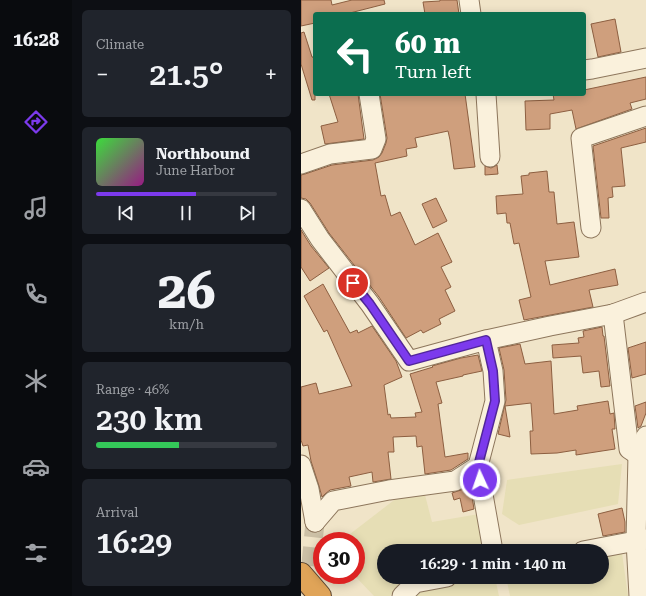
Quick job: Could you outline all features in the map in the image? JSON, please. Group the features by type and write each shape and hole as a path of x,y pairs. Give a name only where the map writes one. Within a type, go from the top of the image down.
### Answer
{"highway":[{"path":"301,574 320,596"}],"street":[{"path":"469,0 471,12"},
{"path":"586,70 646,58"},
{"path":"301,164 330,154 372,149 376,139 369,96"},
{"path":"486,96 490,157"},
{"path":"591,228 581,138 646,116"},
{"path":"301,209 319,239 370,304 409,361 486,340 613,314 646,302"},
{"path":"613,314 629,448 638,455"},
{"path":"486,340 493,371 495,401 478,466 492,544"},
{"path":"639,596 641,540 638,455 646,436"},
{"path":"301,465 309,489 315,522 333,501 389,490 455,481 478,466"},
{"path":"609,546 641,540"},
{"path":"402,596 414,584"}],"shaded area":[{"path":"622,464 618,504 519,525 502,514 507,480"},
{"path":"402,494 425,495 432,522 479,514 485,544 377,544 377,584 401,584 390,596 374,596 363,584 365,584 365,532 353,532"},
{"path":"622,553 628,596 510,596 507,584 609,584 609,555"},
{"path":"442,584 496,584 499,596 410,596 418,588"}],"building":[{"path":"301,0 331,0 332,5 352,0 384,0 385,4 354,12 313,12 313,23 301,26"},
{"path":"457,0 459,12 425,12 423,2"},
{"path":"615,19 621,52 598,57 591,24"},
{"path":"304,32 313,57 313,96 315,96 315,100 312,100 301,64 301,33"},
{"path":"646,77 646,99 630,103 632,109 576,129 572,110 550,114 550,129 526,130 525,101 554,100 553,96 586,96 586,90"},
{"path":"330,96 358,96 364,139 325,144 321,126 338,122"},
{"path":"380,96 465,96 475,167 454,169 448,131 415,138 417,147 406,149 407,156 375,163 381,196 385,195 391,216 400,212 415,245 438,233 452,262 441,267 451,287 445,290 455,311 439,319 441,324 423,333 421,330 406,338 379,297 329,233 310,203 306,199 301,198 301,175 332,165 373,160 379,157 382,153 387,138"},
{"path":"646,128 646,142 621,148 625,186 612,187 613,197 608,198 609,218 601,218 593,146"},
{"path":"497,165 498,174 485,175 485,166 491,168"},
{"path":"547,171 549,192 554,192 557,224 574,222 579,257 545,261 550,285 615,269 618,285 589,290 593,307 524,320 519,300 531,297 519,243 514,244 510,223 507,223 506,213 497,214 496,196 523,194 521,176 529,175 529,173"},
{"path":"436,198 447,221 433,228 422,204"},
{"path":"301,230 311,246 329,268 310,281 301,267"},
{"path":"323,284 350,333 357,330 358,333 372,326 396,361 402,377 384,385 388,415 390,414 391,418 416,417 415,413 422,412 410,374 433,367 432,366 478,355 482,371 436,382 442,403 438,404 445,457 468,453 468,459 451,470 425,474 422,446 417,447 416,436 393,437 394,452 388,452 391,479 373,482 372,472 349,477 351,486 330,490 322,497 311,461 308,445 303,446 301,440 301,387 316,383 319,394 352,386 327,330 324,332 304,296"},
{"path":"602,327 610,386 601,387 599,371 583,373 581,356 553,358 552,345 579,343 578,338 584,337 583,331"},
{"path":"646,342 646,374 632,378 628,348"},
{"path":"520,344 525,364 551,361 554,414 578,410 577,406 608,401 610,414 614,413 615,429 612,429 615,449 576,455 576,450 557,453 531,454 530,431 533,431 531,403 505,406 510,437 498,434 506,400 504,370 499,348"},
{"path":"646,402 646,413 641,426 638,428 635,406"},
{"path":"470,484 474,509 463,512 460,498 454,500 452,493 461,490"},
{"path":"622,508 625,522 625,532 603,536 598,514"}],"tunnel":[{"path":"308,595 315,522"}],"route":[{"path":"353,283 370,304 409,361 486,340 493,371 495,401 478,466 480,480"}]}
